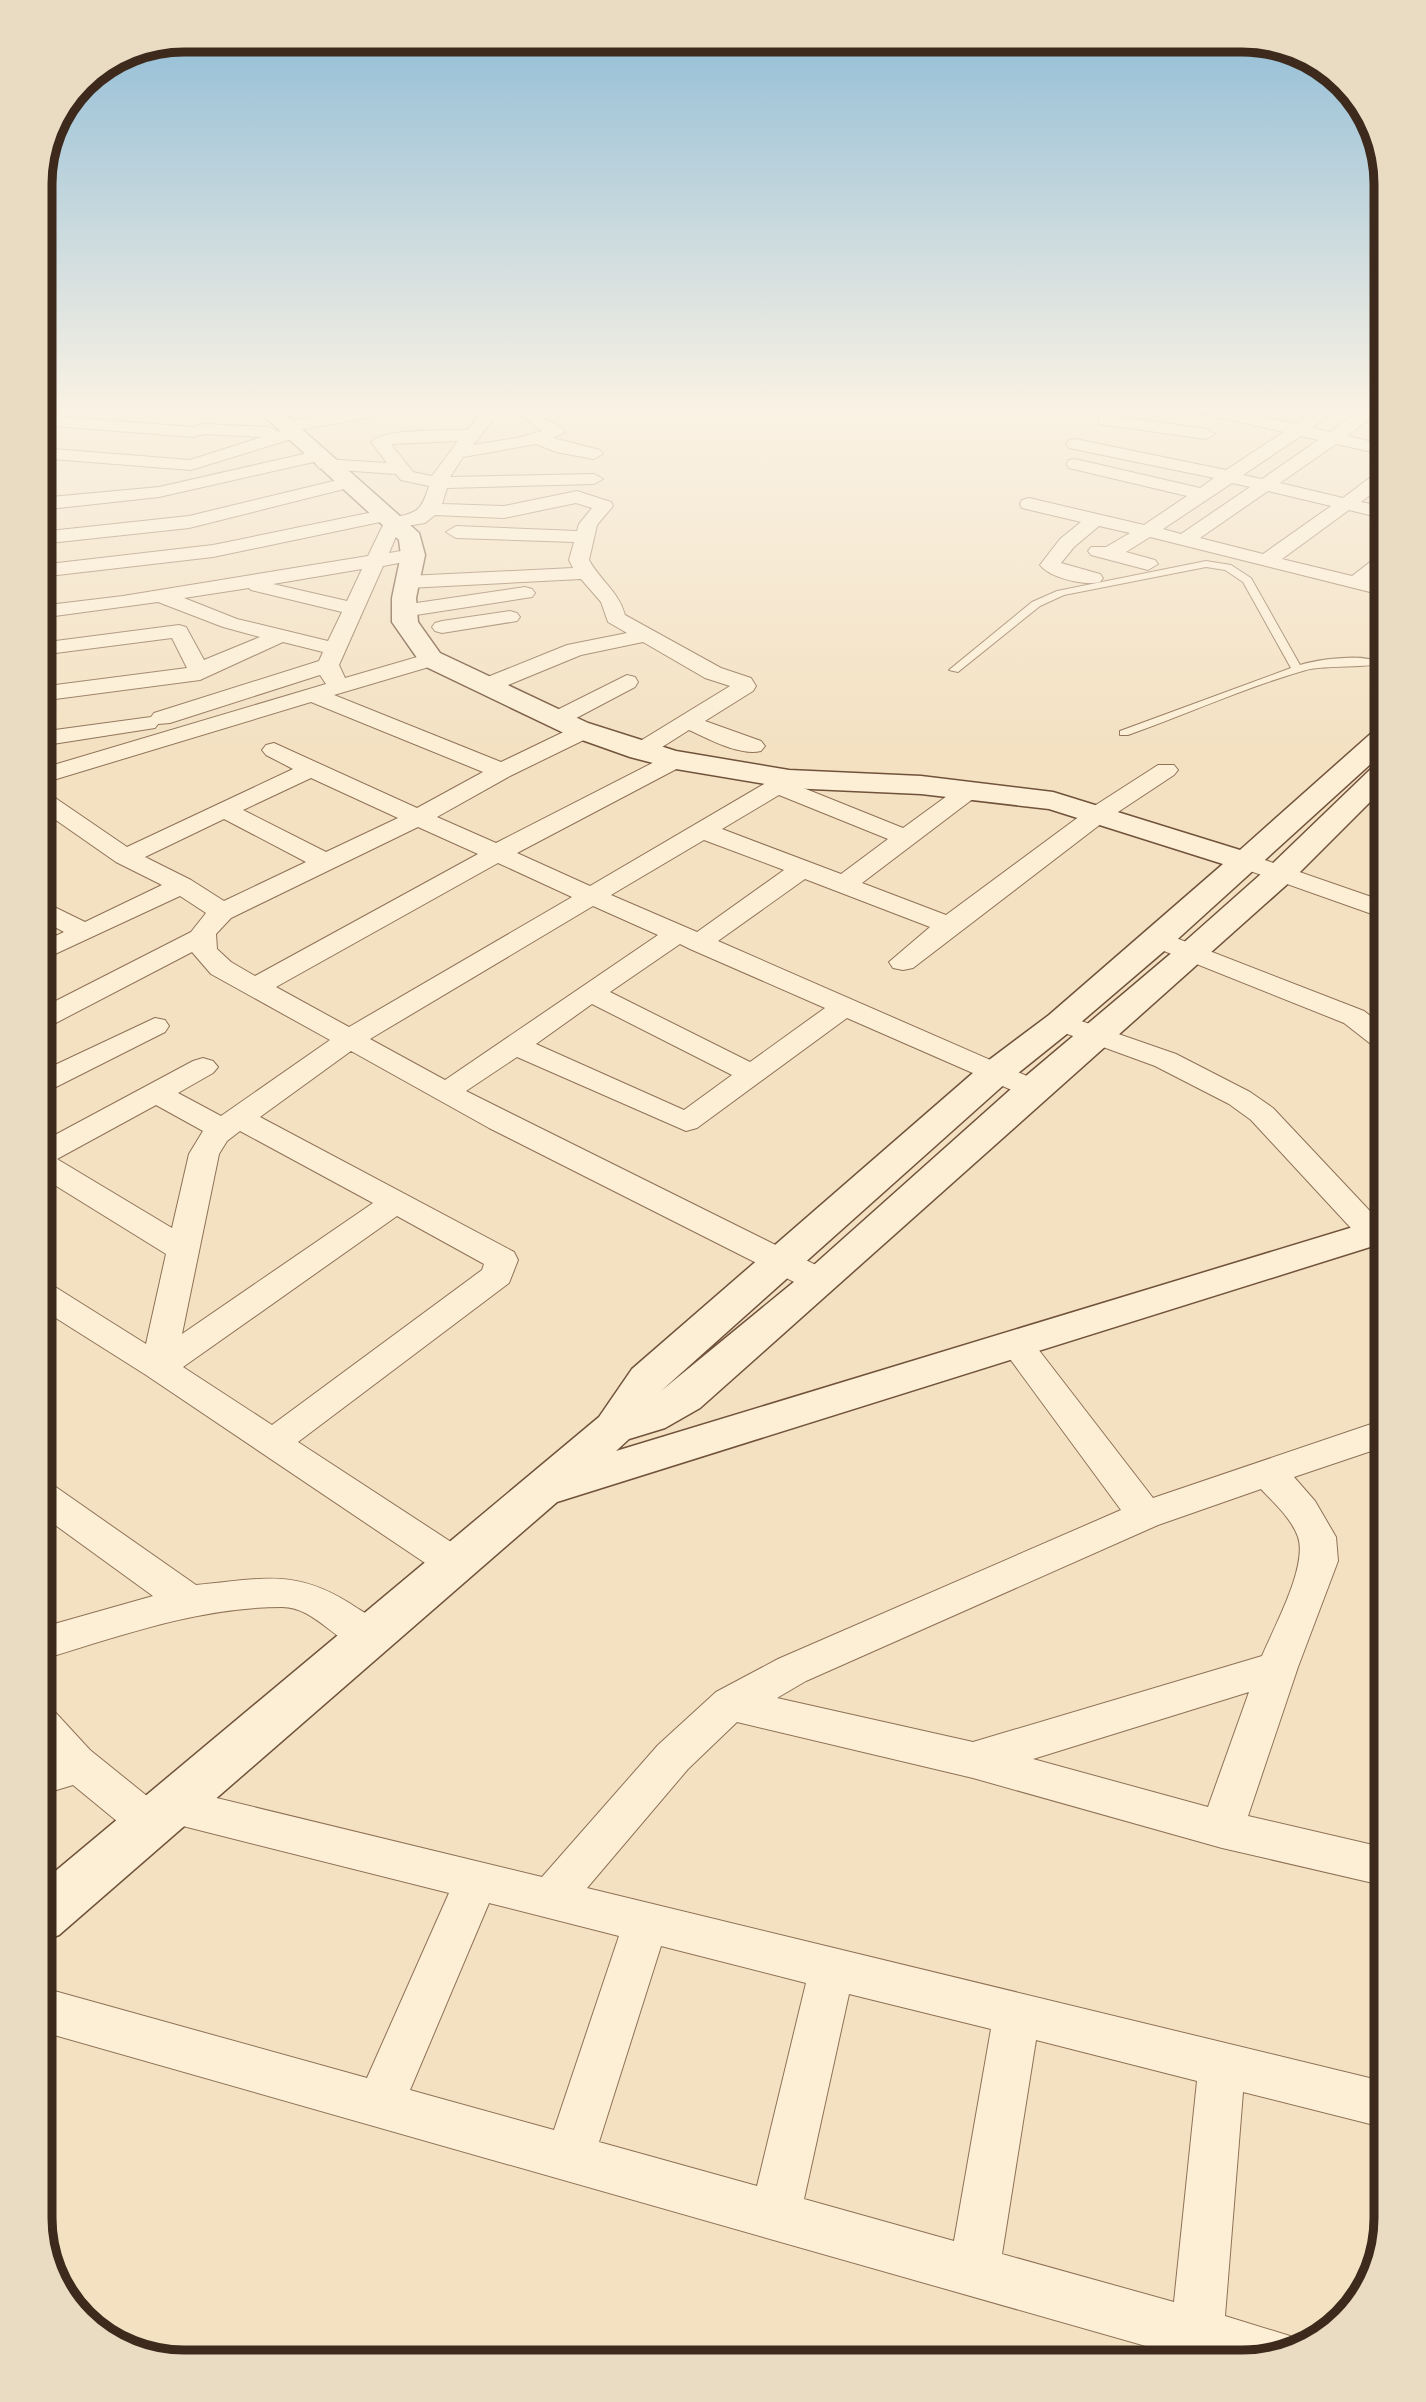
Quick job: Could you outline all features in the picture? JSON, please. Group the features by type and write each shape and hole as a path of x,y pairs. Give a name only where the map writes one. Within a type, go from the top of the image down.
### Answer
{"street":[{"path":"53,537 197,520"},
{"path":"390,520 411,538 413,555 408,582 407,622 431,659"},
{"path":"53,570 213,551 406,520"},
{"path":"591,520 588,524 579,560 586,573 611,601 619,622 713,673 745,686 640,751"},
{"path":"1093,578 1059,570 1050,565 1067,543 1095,520"},
{"path":"1101,520 1374,587"},
{"path":"1109,554 1164,520"},
{"path":"1185,540 1214,520"},
{"path":"1267,560 1323,520"},
{"path":"393,523 434,531 584,537"},
{"path":"53,773 313,695 334,666 353,610 393,523"},
{"path":"1067,543 1148,564"},
{"path":"53,610 413,555"},
{"path":"1356,583 1374,569"},
{"path":"408,582 586,573"},
{"path":"243,582 353,610"},
{"path":"407,622 541,590"},
{"path":"158,596 230,623 280,636 334,666"},
{"path":"407,622 510,617"},
{"path":"53,647 230,623"},
{"path":"179,631 212,702"},
{"path":"53,692 199,672 280,636"},
{"path":"488,685 558,656 644,636"},
{"path":"111,640 125,683"},
{"path":"53,752 334,666 431,659 584,731 640,751 783,782 921,785 1053,801 1245,861 1374,907"},
{"path":"557,719 627,682"},
{"path":"313,695 502,771"},
{"path":"689,722 725,738 753,746"},
{"path":"53,737 147,723"},
{"path":"584,731 502,771 417,818 222,912 205,928 201,937 203,953 221,968 500,1122 820,1281"},
{"path":"52,1907 614,1427 647,1379 994,1073 1061,1022 1158,939 1374,746"},
{"path":"274,750 417,818 1033,1089"},
{"path":"255,987 497,853 676,760"},
{"path":"125,857 311,769"},
{"path":"903,962 1097,815 1166,770"},
{"path":"158,1367 204,1154 215,1135 350,1039 783,782"},
{"path":"783,782 906,838"},
{"path":"614,1427 650,1418 671,1408 820,1281 1033,1089 1193,952 1281,873 1374,782"},
{"path":"844,885 970,790"},
{"path":"53,807 125,857 181,885 222,912"},
{"path":"224,810 325,862"},
{"path":"702,830 949,925"},
{"path":"446,1092 591,993 802,869"},
{"path":"53,947 181,885"},
{"path":"53,915 84,932"},
{"path":"53,1014 201,937"},
{"path":"1158,939 1354,1017 1374,1033"},
{"path":"591,993 752,1074"},
{"path":"515,1045 686,1122 844,1007"},
{"path":"1061,1022 1176,1063 1241,1098 1262,1114 1374,1225"},
{"path":"53,1078 155,1026"},
{"path":"53,1149 203,1067"},
{"path":"156,1093 230,1123 395,1203 496,1254 502,1260 497,1275 272,1443"},
{"path":"902,1154 942,1171"},
{"path":"53,1170 184,1250"},
{"path":"158,1367 395,1203"},
{"path":"537,1492 1374,1233"},
{"path":"52,1301 158,1367 454,1563"},
{"path":"1016,1344 1145,1514"},
{"path":"550,1899 673,1757 730,1704 792,1670 1145,1514 1374,1436"},
{"path":"1222,1829 1278,1667 1319,1561 1317,1537 1302,1511 1267,1471"},
{"path":"52,1504 189,1601"},
{"path":"52,1640 189,1601 285,1592 317,1601 369,1636"},
{"path":"974,1760 1278,1667"},
{"path":"730,1704 974,1760 1222,1829 1374,1864"},
{"path":"57,1770 160,1814 476,1881 1374,2102"},
{"path":"380,2104 476,1881"},
{"path":"569,2158 646,1923"},
{"path":"775,2215 832,1968"},
{"path":"52,2012 1250,2349"},
{"path":"974,2271 1017,2014"},
{"path":"1197,2334 1222,2064"}],"lane":[{"path":"954,670 1043,599 1206,565 1228,567 1247,580 1297,669"},
{"path":"1124,733 1297,669 1341,662 1374,663"}]}
